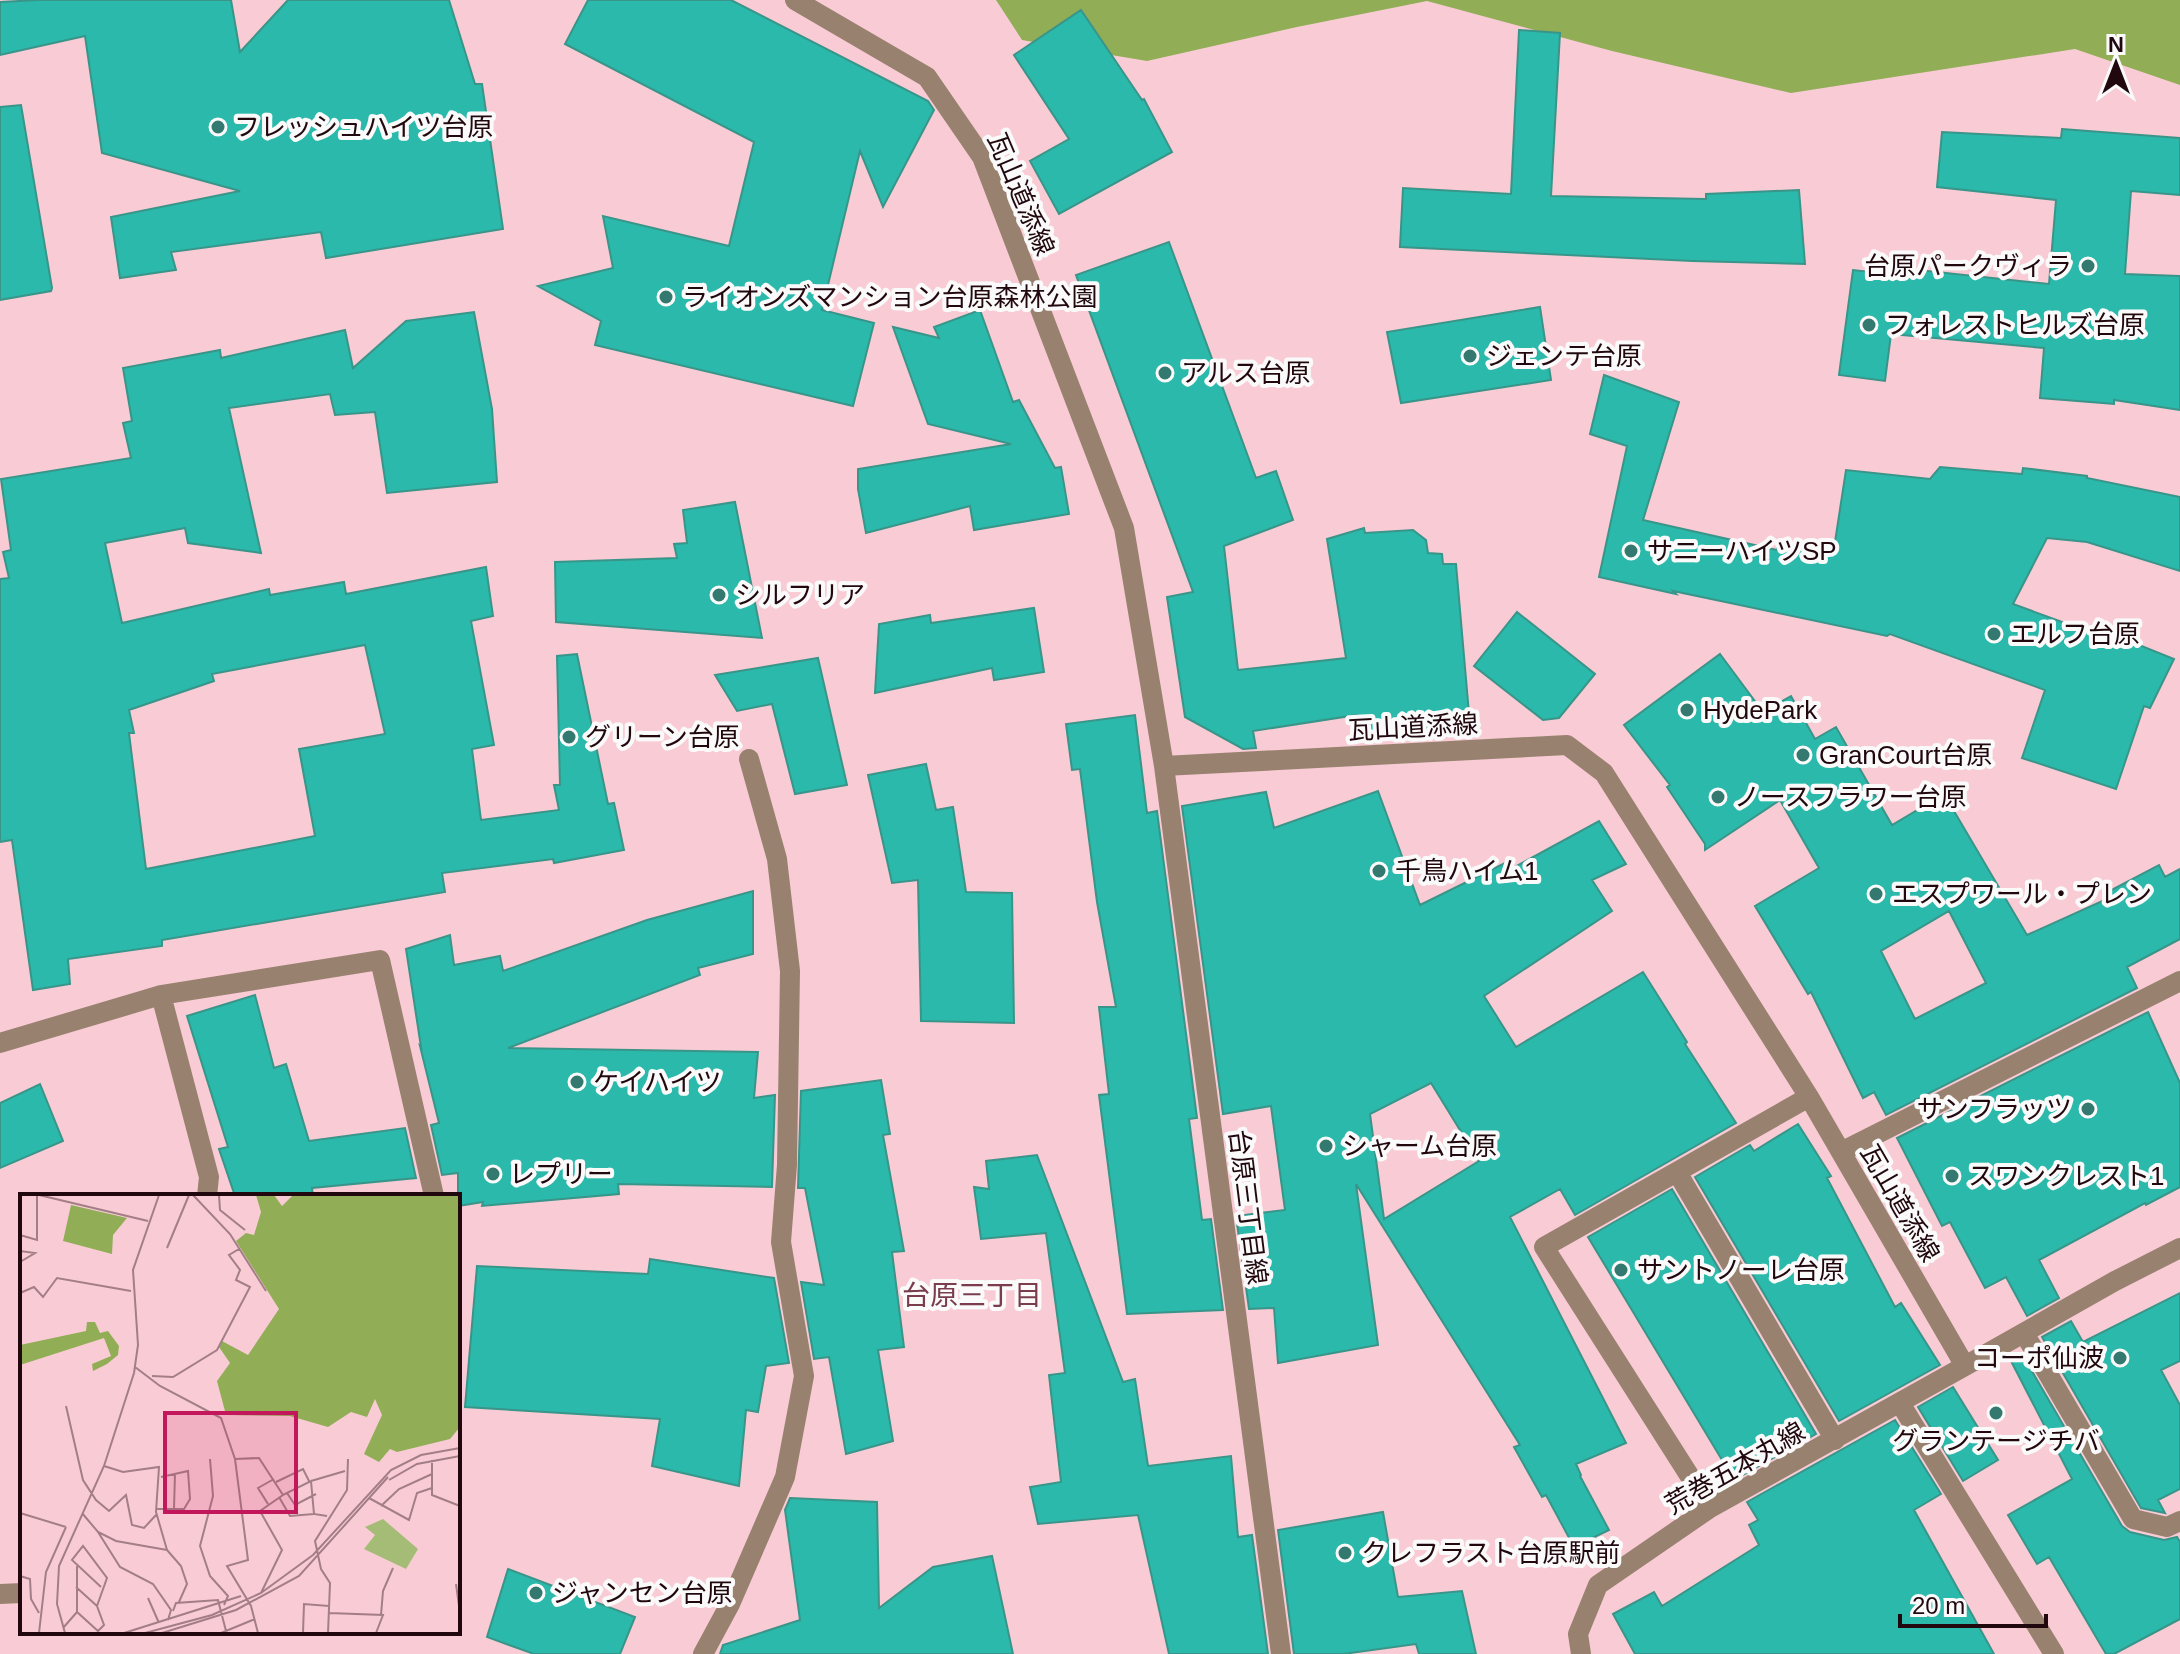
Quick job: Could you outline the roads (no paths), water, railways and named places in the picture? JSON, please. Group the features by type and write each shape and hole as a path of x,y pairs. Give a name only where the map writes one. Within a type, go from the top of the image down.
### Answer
{"street":[{"name":"瓦山道添線","path":"795,0 927,77 982,157 1124,528 1164,766 1567,745 1604,773 1809,1097 1965,1366"},
{"path":"703,1654 730,1604 785,1477 804,1376 781,1242 787,1165 790,971 777,859 749,759"},
{"name":"台原三丁目線","path":"1164,766 1281,1654"},
{"path":"0,1043 161,995 380,960 434,1194"},
{"path":"1841,1152 2180,981"},
{"path":"161,995 209,1177 207,1194"},
{"path":"1710,1508 1544,1247 1809,1097"},
{"path":"1677,1172 1835,1440"},
{"path":"1965,1366 2180,1248"},
{"path":"2024,1333 2133,1519 2167,1527 2180,1521"},
{"name":"荒巻五本丸線","path":"1581,1654 1578,1634 1598,1585 1710,1508 1965,1366"},
{"path":"1900,1403 2054,1654"},
{"path":"0,1594 20,1593"}],"place":[{"name":"フレッシュハイツ台原","path":"218,127"},
{"name":"台原パークヴィラ","path":"2088,266"},
{"name":"ライオンズマンション台原森林公園","path":"666,297"},
{"name":"フォレストヒルズ台原","path":"1869,325"},
{"name":"ジェンテ台原","path":"1470,356"},
{"name":"アルス台原","path":"1165,373"},
{"name":"サニーハイツSP","path":"1631,551"},
{"name":"シルフリア","path":"719,595"},
{"name":"エルフ台原","path":"1994,634"},
{"name":"HydePark","path":"1687,710"},
{"name":"グリーン台原","path":"569,737"},
{"name":"GranCourt台原","path":"1803,755"},
{"name":"ノースフラワー台原","path":"1718,797"},
{"name":"千鳥ハイム1","path":"1379,871"},
{"name":"エスプワール・プレン","path":"1876,894"},
{"name":"ケイハイツ","path":"577,1082"},
{"name":"サンフラッツ","path":"2088,1109"},
{"name":"シャーム台原","path":"1326,1146"},
{"name":"レプリー","path":"493,1174"},
{"name":"スワンクレスト1","path":"1952,1176"},
{"name":"サントノーレ台原","path":"1621,1270"},
{"name":"コーポ仙波","path":"2120,1358"},
{"name":"グランテージチバ","path":"1996,1413"},
{"name":"クレフラスト台原駅前","path":"1345,1553"},
{"name":"ジャンセン台原","path":"536,1593"}],"district":[{"name":"台原三丁目","path":"972,1295"}]}
